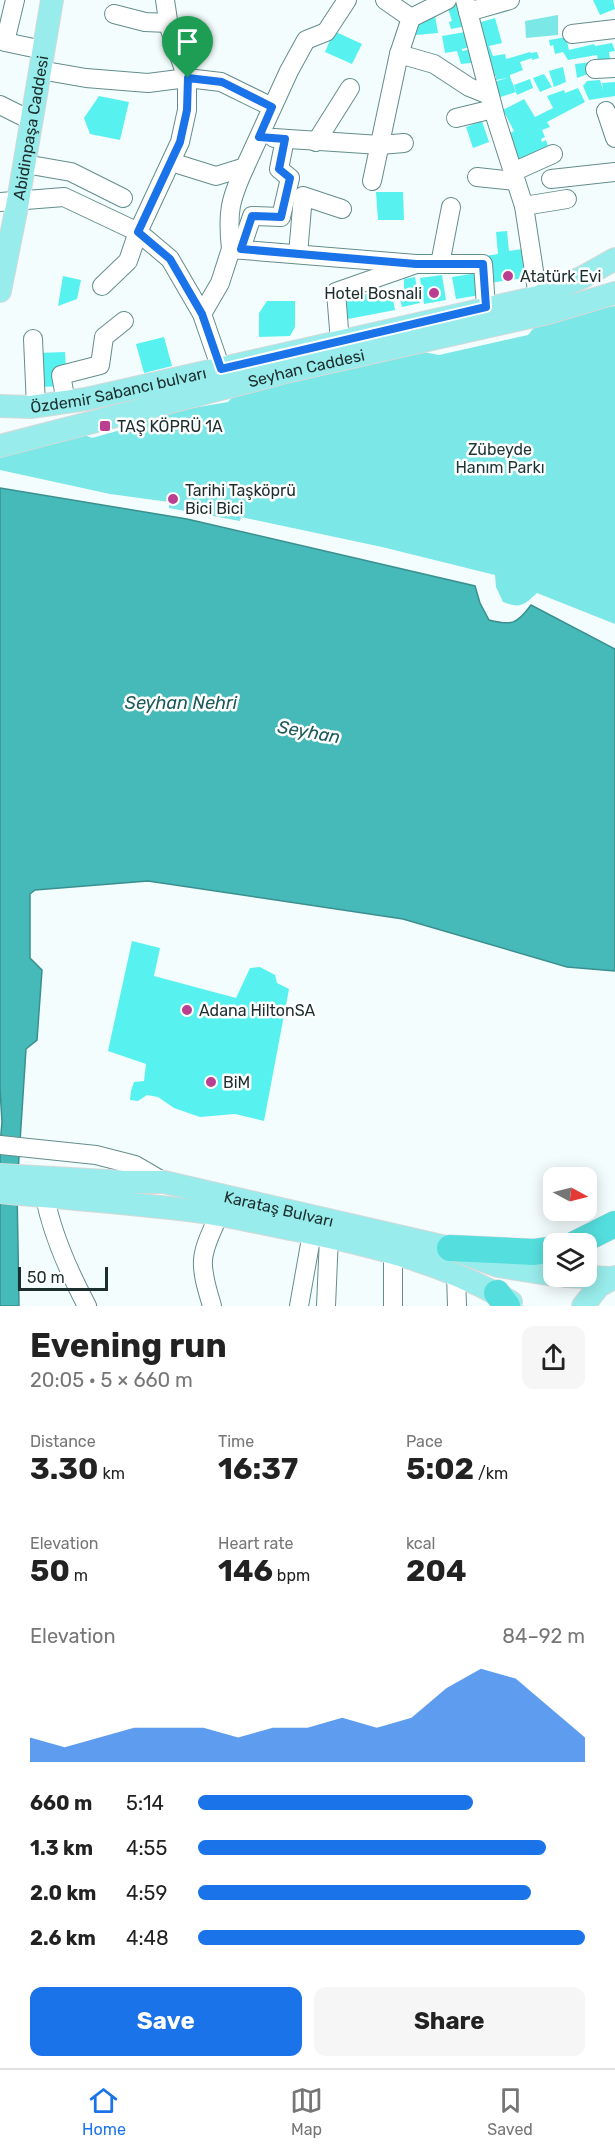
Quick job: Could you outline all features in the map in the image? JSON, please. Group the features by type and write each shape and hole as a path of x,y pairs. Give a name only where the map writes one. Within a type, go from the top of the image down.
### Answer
{"highway":[{"path":"597,1233 615,1224"},
{"path":"450,1248 543,1251"}],"main road":[{"name":"Abidinpaşa Caddesi","path":"0,291 9,202 25,164 52,0"},
{"name":"Özdemir Sabancı bulvarı","path":"0,406 36,406 66,402 538,297 615,260"},
{"name":"Seyhan Caddesi","path":"0,446 290,371 548,313 615,293"},
{"name":"Karataş Bulvarı","path":"0,1175 32,1190 219,1215 320,1235 393,1253 456,1274 508,1302"},
{"name":"Karataş Bulvarı","path":"0,1192 164,1182 450,1248 498,1266 543,1273"},
{"path":"597,1277 613,1277"},
{"path":"583,1306 598,1286 613,1277"}],"street":[{"path":"15,0 5,42 42,60 86,78 148,83 188,78 222,82 272,107"},
{"path":"102,286 129,261 138,232 180,142 187,110 188,78 168,22 165,0"},
{"path":"236,249 228,222 231,197 288,71 306,40 326,32 347,0"},
{"path":"385,0 411,18"},
{"path":"372,181 399,54 411,18 447,0"},
{"path":"510,0 466,6 491,102 524,206 538,297"},
{"path":"114,14 146,22 168,22"},
{"path":"572,34 615,28"},
{"path":"399,54 434,64 491,102"},
{"path":"595,69 615,68"},
{"path":"316,142 350,88"},
{"path":"456,118 491,102"},
{"path":"0,105 32,121"},
{"path":"606,111 615,138"},
{"path":"259,137 380,145 404,143"},
{"path":"202,314 220,283 252,216 281,217 290,178 279,169 285,139"},
{"path":"477,177 514,176 554,154"},
{"path":"171,162 216,176 245,168"},
{"path":"25,164 71,172 123,198"},
{"path":"551,179 615,172"},
{"path":"298,254 303,196 342,209"},
{"path":"9,202 64,197 138,232 170,259 202,314 221,369"},
{"path":"524,206 567,199"},
{"path":"440,264 451,207"},
{"path":"236,249 416,264 483,264 486,307"},
{"path":"340,342 336,292 416,264"},
{"path":"66,402 61,375 100,365 104,337 124,321"},
{"path":"33,339 36,406"},
{"path":"0,1145 96,1155 135,1165 164,1182"},
{"path":"32,1190 49,1217 77,1288 87,1306"},
{"path":"212,1306 203,1260 219,1215"},
{"path":"299,1306 320,1235"},
{"path":"320,1235 326,1306"},
{"path":"393,1253 393,1306"},
{"path":"456,1274 457,1306"}],"green space":[{"path":"558,15 558,35 526,38 525,21"},
{"name":"Zübeyde Hanım Parkı","path":"615,306 615,624 537,593 522,605 503,602 496,587 495,575 382,547 241,517 240,521 169,508 169,502 110,494 0,470 0,457 8,453 82,434 92,438 124,429 134,418 228,402 241,388 413,350 439,355 528,335 541,319"}],"water":[{"name":"Seyhan Nehri","path":"0,488 187,519 475,586 480,603 489,620 503,623 513,622 518,620 531,605 615,649 615,971 567,967 403,919 148,881 35,890 30,894 30,958 42,970 37,1040 26,1049 17,1188 19,1306 0,1306 2,1122 0,1089"}],"building":[{"path":"593,0 613,0 615,9 600,15"},
{"path":"464,1 471,25 451,29 449,22 452,21 447,5"},
{"path":"434,10 438,33 416,35 415,17"},
{"path":"495,18 502,43 489,46 493,56 505,54 506,59 537,52 539,58 520,62 523,70 510,75 516,92 491,100 487,84 507,78 496,80 496,76 493,76 471,25"},
{"path":"334,31 362,44 352,64 325,52"},
{"path":"471,31 474,46 462,49 462,51 477,48 480,62 461,64 457,51 445,53 442,36"},
{"path":"566,37 569,50 594,44 595,46 612,43 615,51 609,52 611,65 599,67 597,55 568,60 563,52 555,54 549,40"},
{"path":"592,62 594,72 577,78 575,64"},
{"path":"563,67 566,82 554,87 549,71"},
{"path":"544,74 552,87 540,92 533,78"},
{"path":"530,79 533,88 517,95 514,85"},
{"path":"600,80 603,90 602,83 615,82 615,96 589,100 583,86 587,81"},
{"path":"578,88 585,102 547,122 550,127 542,130 545,137 541,139 542,142 546,140 548,146 511,163 502,137 514,131 503,110 524,99 535,117 553,108 547,96"},
{"path":"99,96 129,102 120,140 90,134 84,118"},
{"path":"482,121 489,142 473,148 466,127"},
{"path":"376,192 403,192 404,220 378,220"},
{"path":"507,231 509,251 522,249 525,278 489,283 485,256 498,254 496,232"},
{"path":"477,273 480,295 456,299 452,277"},
{"path":"442,275 446,300 424,304 420,278"},
{"path":"63,276 81,280 77,299 58,306"},
{"path":"415,277 420,303 402,307 399,294 404,293 404,279"},
{"path":"391,289 395,310 348,319 344,299"},
{"path":"267,301 295,301 295,327 290,336 259,337 259,313"},
{"path":"164,337 172,366 144,373 136,344"},
{"path":"65,352 67,386 38,387 37,353"},
{"path":"132,941 160,948 154,976 236,998 250,968 260,967 275,975 277,983 289,989 264,1121 235,1114 200,1117 174,1108 158,1097 147,1095 138,1101 130,1100 134,1082 144,1081 146,1064 108,1051"}],"place":[{"name":"Atatürk Evi","path":"508,276"},
{"name":"Hotel Bosnali","path":"434,293"},
{"name":"TAŞ KÖPRÜ 1A","path":"105,426"},
{"name":"Tarihi Taşköprü Bici Bici","path":"173,499"},
{"name":"Adana HiltonSA","path":"187,1010"},
{"name":"BiM","path":"211,1082"}],"route":[{"path":"188,78 222,82 272,107 259,137 285,139 279,169 290,178 281,217 252,216 241,249 416,264 483,264 486,307 221,369 202,314 170,259 138,232 180,142 187,110 188,78"}],"water label":[{"name":"Seyhan","path":"309,732"}]}
